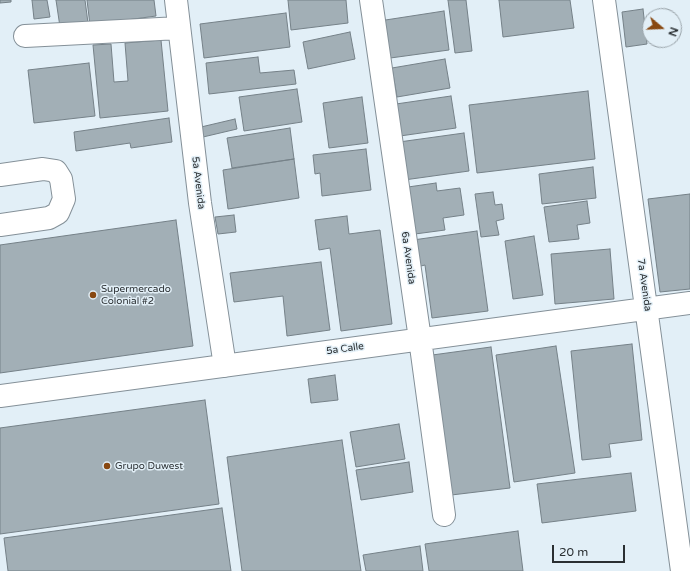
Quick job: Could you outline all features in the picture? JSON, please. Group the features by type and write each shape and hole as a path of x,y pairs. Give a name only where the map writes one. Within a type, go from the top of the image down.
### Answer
{"street":[{"name":"5a Avenida","path":"176,0 200,203 225,366"},
{"name":"6a Avenida","path":"371,0 444,515"},
{"name":"7a Avenida","path":"604,0 682,571"},
{"path":"25,36 179,28"},
{"path":"0,175 43,169 56,171 61,179 64,199 58,213 49,218 0,225"},
{"name":"5a Calle","path":"0,396 690,303"}],"building":[{"path":"0,0 11,0 11,2 0,3"},
{"path":"32,0 47,0 50,17 34,19"},
{"path":"56,0 85,0 88,23 60,27"},
{"path":"87,0 154,0 156,16 90,25"},
{"path":"288,0 346,0 348,23 291,30"},
{"path":"448,0 466,0 472,51 455,53"},
{"path":"499,0 570,0 574,28 503,37"},
{"path":"642,9 642,45 626,47 622,12"},
{"path":"444,11 449,50 383,59 379,21"},
{"path":"286,13 290,47 204,58 200,24"},
{"path":"350,32 355,59 308,69 303,42"},
{"path":"161,40 168,111 100,118 93,45 111,44 114,82 128,81 125,43"},
{"path":"258,57 260,73 294,70 296,84 209,94 206,63"},
{"path":"445,59 450,88 397,97 392,68"},
{"path":"89,63 95,116 34,123 28,70"},
{"path":"297,89 302,122 244,131 239,97"},
{"path":"588,91 595,159 477,173 469,105"},
{"path":"451,96 456,128 400,136 396,104"},
{"path":"362,97 368,143 329,148 323,103"},
{"path":"169,118 172,142 131,148 130,143 76,151 74,132"},
{"path":"235,119 237,129 203,137 201,127"},
{"path":"290,128 294,159 232,168 227,138"},
{"path":"464,133 469,171 404,180 399,142"},
{"path":"366,149 371,190 322,196 320,173 315,174 313,155"},
{"path":"294,159 299,198 228,209 223,170"},
{"path":"593,167 596,198 542,204 539,174"},
{"path":"436,183 437,191 460,188 464,215 443,218 445,230 415,234 408,187"},
{"path":"493,192 495,205 502,204 504,219 496,221 499,235 481,237 475,194"},
{"path":"690,194 690,289 660,292 648,199"},
{"path":"587,201 590,223 577,225 579,239 549,242 544,207"},
{"path":"234,215 236,232 218,234 215,217"},
{"path":"347,216 349,234 380,230 392,324 341,331 330,248 319,250 315,220"},
{"name":"Supermercado Colonial #2","path":"176,220 193,346 0,373 0,245"},
{"path":"477,231 488,311 432,318 425,265 417,267 413,240"},
{"path":"534,236 543,295 513,299 505,241"},
{"path":"610,249 614,299 555,304 551,254"},
{"path":"321,262 330,330 287,336 283,296 234,302 230,273"},
{"path":"632,344 642,440 609,444 611,457 582,460 571,351"},
{"path":"556,346 575,473 514,482 496,355"},
{"path":"491,347 510,488 443,496 425,356"},
{"path":"335,375 338,400 311,403 308,379"},
{"name":"Grupo Duwest","path":"205,400 219,504 0,534 0,428"},
{"path":"399,424 405,459 356,467 350,432"},
{"path":"342,440 361,571 242,571 227,457"},
{"path":"409,462 413,492 361,500 356,470"},
{"path":"631,473 636,511 542,523 537,484"},
{"path":"222,508 231,571 8,571 4,538"},
{"path":"518,531 523,571 429,571 425,544"},
{"path":"420,546 423,571 366,571 363,555"}],"place":[{"name":"Supermercado Colonial #2","path":"93,295"},
{"name":"Grupo Duwest","path":"107,466"}]}
